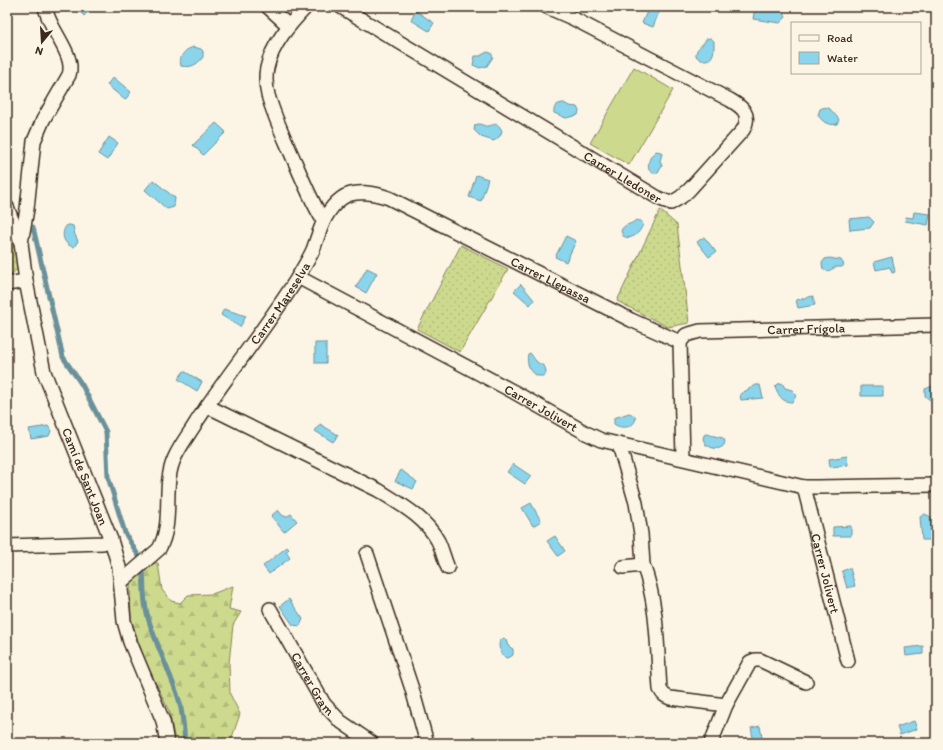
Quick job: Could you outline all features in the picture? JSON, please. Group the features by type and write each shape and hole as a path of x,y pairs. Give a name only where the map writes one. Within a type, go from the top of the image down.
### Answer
{"street":[{"path":"21,243 32,155 37,134 71,70 69,58 51,25 45,7"},
{"path":"268,7 289,26"},
{"path":"306,7 289,26 272,53 266,68 266,83 268,94 289,148 316,209 323,220"},
{"name":"Carrer Lledoner","path":"341,7 660,199 671,203 681,197 743,130 746,125 746,117 743,109 723,96 572,18 547,7"},
{"name":"Carrer Llepassa","path":"323,220 336,202 347,195 369,193 389,198 637,323 680,342"},
{"name":"Camí de Sant Joan","path":"7,207 21,243 26,281 41,360 46,378 111,540 119,567 124,621 130,642 163,721 167,743"},
{"name":"Carrer Mareselva","path":"121,582 159,548 163,542 167,529 169,477 173,461 207,406 298,277 312,251 323,220"},
{"name":"Carrer Jolivert","path":"298,277 601,440 804,486 936,485"},
{"path":"7,284 26,281"},
{"name":"Carrer Frígola","path":"680,342 686,335 700,331 936,325"},
{"path":"680,342 683,458"},
{"path":"207,406 378,490 405,507 415,514 432,532 438,542 448,568"},
{"path":"619,445 636,503 641,534 643,565 654,603 660,689 662,694 665,697 670,698 726,705"},
{"name":"Carrer Jolivert","path":"804,486 848,661"},
{"path":"7,546 103,543 111,540"},
{"path":"367,554 412,689 427,743"},
{"path":"622,567 643,565"},
{"name":"Carrer Gram","path":"270,609 324,704 340,721 372,743"},
{"path":"711,743 726,705 750,662 760,660 806,682"}],"green space":[{"path":"634,67 673,90 629,165 590,143"},
{"path":"660,210 677,225 689,323 668,327 617,301"},
{"path":"7,226 19,264 13,273 7,275"},
{"path":"461,245 508,269 460,352 417,329"},
{"path":"151,563 158,563 162,590 171,601 180,603 188,595 212,594 233,586 229,609 241,612 233,625 229,663 230,694 240,714 230,743 175,743 169,711 143,656 131,619 130,583"}],"water":[{"path":"76,7 90,7 91,8 84,16"},
{"path":"649,7 661,7 653,27 642,23"},
{"path":"755,7 766,7 782,10 786,17 780,23 753,19"},
{"path":"416,11 434,23 429,31 411,20"},
{"path":"710,38 714,41 712,56 711,58 701,60 696,56 696,53 706,39"},
{"path":"194,47 203,51 203,57 194,65 188,67 181,66 180,61 183,54 187,50"},
{"path":"487,52 491,53 493,57 487,66 480,68 473,65 475,56 480,56"},
{"path":"113,77 131,92 125,100 107,85"},
{"path":"564,103 569,106 577,107 579,111 578,115 566,118 554,113 554,108 556,105"},
{"path":"825,107 830,109 838,118 839,120 837,124 829,124 818,115 820,109"},
{"path":"216,123 226,132 203,155 193,145"},
{"path":"478,124 488,126 497,124 502,131 500,136 494,141 481,137 474,130 475,125"},
{"path":"109,137 118,143 107,160 98,154"},
{"path":"656,151 661,152 662,154 660,161 662,166 658,173 653,173 648,167 652,155"},
{"path":"476,175 488,179 481,201 469,197"},
{"path":"153,180 175,198 174,207 167,209 145,190"},
{"path":"914,212 930,214 928,225 905,221 906,217 913,218"},
{"path":"869,217 874,222 870,228 850,230 849,219"},
{"path":"636,220 641,221 643,224 638,233 630,238 623,236 621,231 622,228"},
{"path":"67,225 73,226 78,241 74,247 67,244 63,235"},
{"path":"566,236 576,241 566,262 555,257"},
{"path":"704,237 716,252 709,257 697,242"},
{"path":"892,257 895,272 892,273 890,267 876,270 874,262"},
{"path":"829,258 841,260 844,265 828,271 825,270 823,269 822,263 825,259"},
{"path":"367,268 377,273 366,293 356,287"},
{"path":"521,284 534,300 530,305 514,291"},
{"path":"813,296 815,305 798,308 796,300"},
{"path":"224,309 246,316 240,327 221,315"},
{"path":"315,343 326,343 326,363 315,363"},
{"path":"530,353 538,363 545,368 546,373 544,376 537,376 530,369 527,360 528,354"},
{"path":"184,371 202,382 197,391 178,379"},
{"path":"936,382 936,398 930,400 925,396 925,389 933,386"},
{"path":"782,383 785,388 792,390 796,394 792,402 785,401 778,393 775,387"},
{"path":"756,385 760,385 763,398 741,400 740,394"},
{"path":"861,386 883,386 883,396 861,396"},
{"path":"629,413 634,415 635,421 633,424 619,427 614,424 614,418"},
{"path":"320,424 338,435 333,442 315,431"},
{"path":"48,426 51,431 49,436 31,439 29,429"},
{"path":"706,434 723,438 725,441 724,445 720,448 713,448 706,445 703,439 704,435"},
{"path":"847,456 848,465 830,467 829,459"},
{"path":"513,464 531,476 525,484 507,472"},
{"path":"401,470 417,482 413,489 395,481"},
{"path":"531,503 541,521 533,526 522,508"},
{"path":"278,510 286,517 291,514 297,521 284,532 271,516"},
{"path":"925,514 931,517 932,540 922,540 920,517"},
{"path":"851,526 851,536 833,536 833,527"},
{"path":"555,536 565,551 558,556 547,541"},
{"path":"287,547 289,549 286,552 290,558 269,574 263,566"},
{"path":"850,568 855,586 847,588 842,571"},
{"path":"289,599 303,619 300,626 293,625 280,606"},
{"path":"504,638 508,646 513,649 513,655 506,658 499,648 501,640"},
{"path":"923,646 923,654 906,656 905,648"},
{"path":"914,721 917,729 900,735 897,727"},
{"path":"760,726 763,743 754,743 751,728"}],"waterway":[{"path":"33,227 63,357 82,385 106,432 108,477 125,533 138,555"},
{"path":"143,568 144,597 147,614 179,700 185,743"}]}
